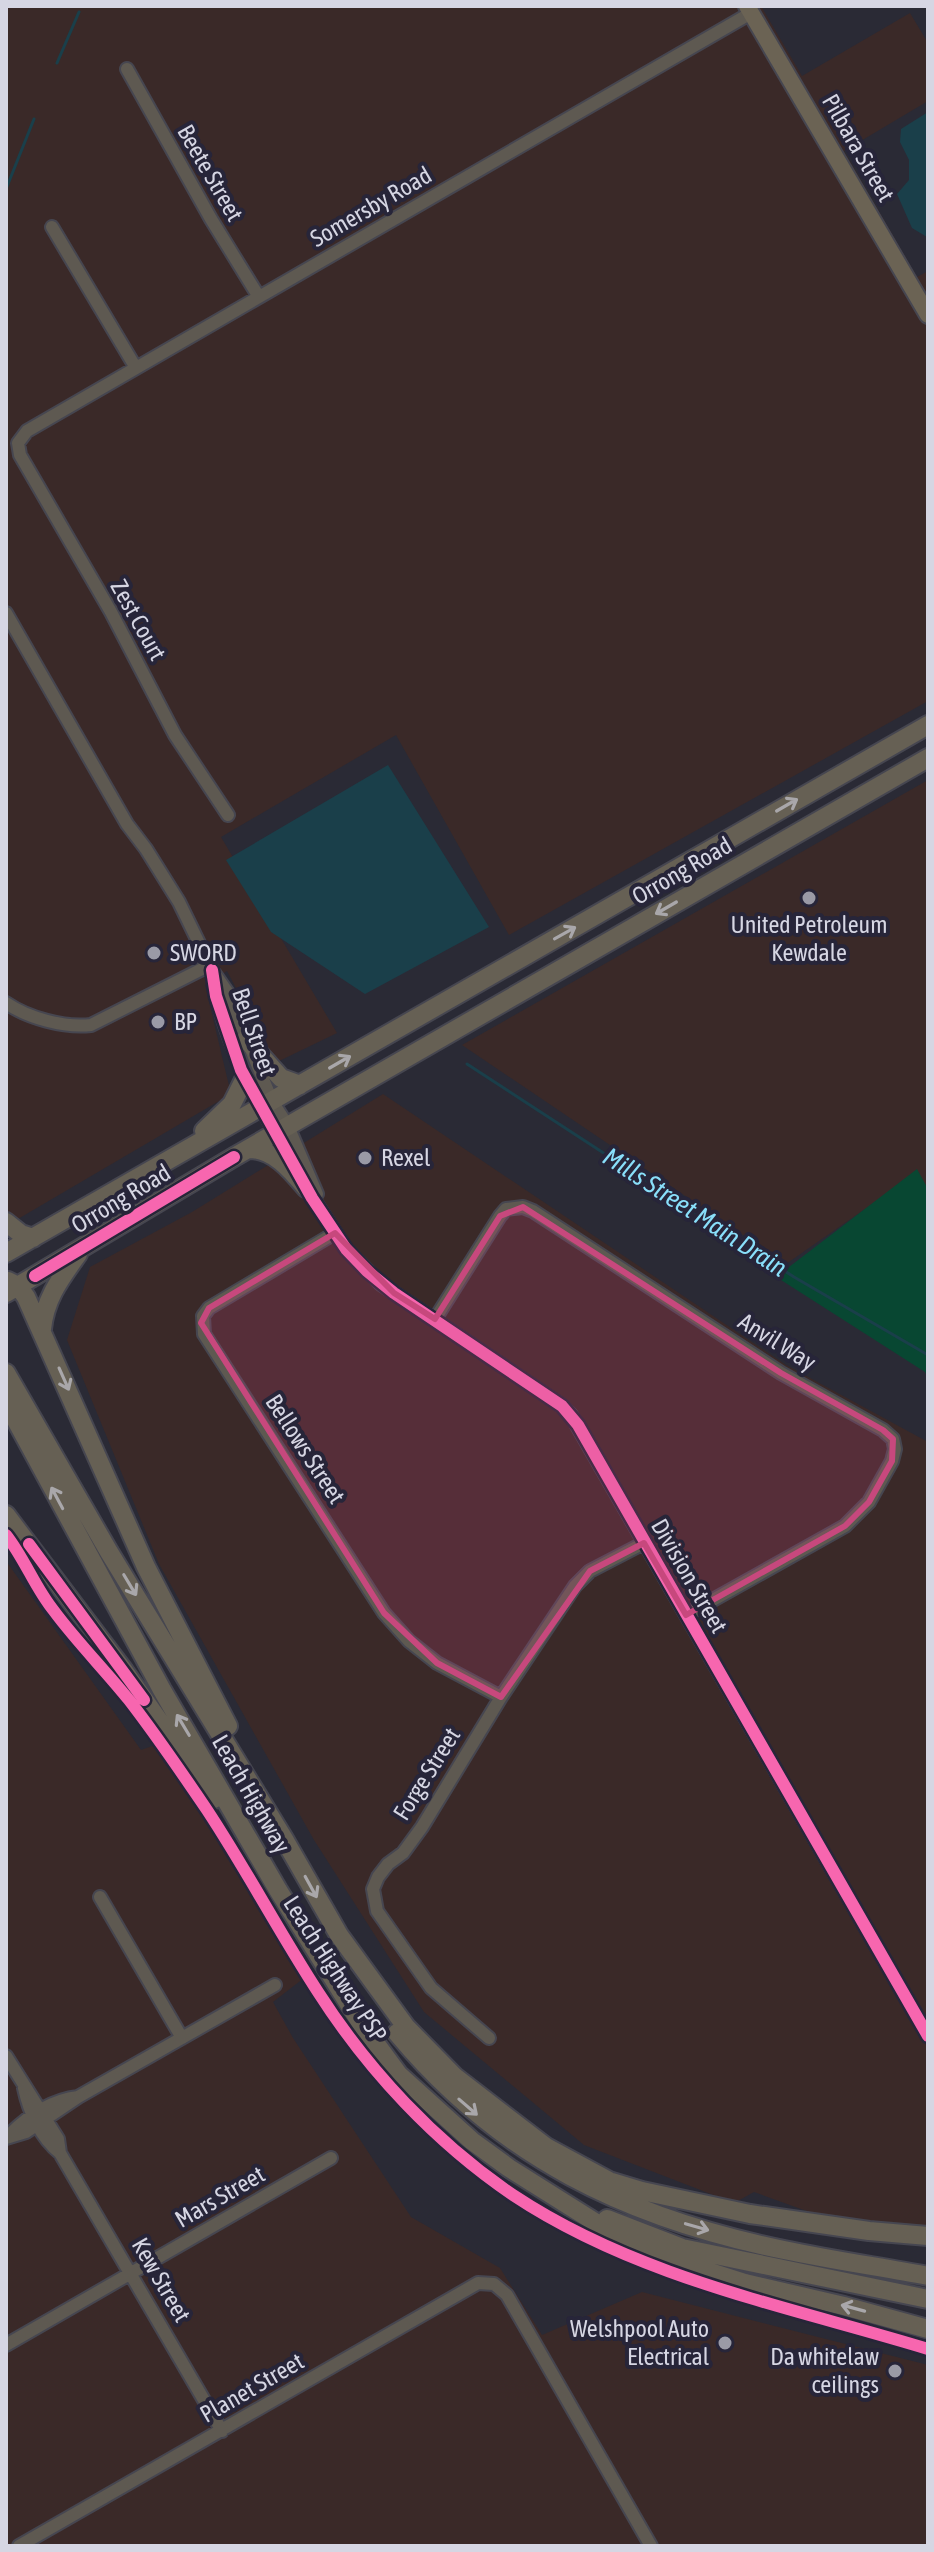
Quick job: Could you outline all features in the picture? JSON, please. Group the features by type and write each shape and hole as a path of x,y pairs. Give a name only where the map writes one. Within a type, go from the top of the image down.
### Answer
{"highway":[{"name":"Orrong Road","path":"6,1253 928,725"},
{"name":"Orrong Road","path":"10,1286 81,1250 248,1149 928,758"},
{"path":"246,1039 274,1072 286,1081 300,1085"},
{"path":"165,1163 232,1104 245,1078"},
{"path":"248,1149 263,1151 280,1161 306,1188"},
{"path":"6,1222 21,1234 33,1238"},
{"path":"42,1329 43,1312 51,1294 81,1250"},
{"path":"10,1286 42,1329 146,1567 284,1839"},
{"name":"Leach Highway","path":"6,1373 109,1552 339,1935"},
{"name":"Leach Highway","path":"6,1402 162,1690 278,1890 360,2022 399,2075 472,2141 509,2168"},
{"path":"6,1515 124,1671 278,1890"},
{"path":"339,1935 406,2027 455,2077 546,2147 588,2171 642,2191 750,2214 928,2236"},
{"path":"339,1935 359,1977 388,2022 423,2064 471,2111 529,2153 583,2183 664,2217 781,2250 928,2276"},
{"path":"509,2168 588,2211 682,2248 928,2299"},
{"path":"509,2168 625,2241 660,2256 745,2283 928,2329"}],"main road":[{"name":"Pilbara Street","path":"749,10 928,315"}],"street":[{"name":"Somersby Road","path":"18,443 27,431 749,10"},
{"name":"Beete Street","path":"127,69 259,297"},
{"path":"52,227 136,368"},
{"name":"Zest Court","path":"18,443 20,455 111,612 175,735 228,815"},
{"name":"Bell Street","path":"6,613 127,824 179,902 211,967 228,993 266,1105"},
{"path":"6,1003 15,1009 69,1026 91,1025 211,967"},
{"name":"Bell Street","path":"211,967 216,996 245,1078 266,1105"},
{"path":"266,1105 282,1130"},
{"name":"Division Street","path":"282,1130 306,1188 326,1217"},
{"name":"Division Street","path":"282,1130 335,1233 346,1249 381,1284 571,1415 928,2036"},
{"name":"Anvil Way","path":"435,1319 500,1216 506,1209 523,1207 596,1250 781,1373 883,1430 893,1439 895,1449 892,1461 869,1502 845,1526 686,1615"},
{"name":"Bellows Street","path":"335,1233 209,1308 203,1316 204,1334 384,1613 409,1641 437,1663 501,1697"},
{"name":"Forge Street","path":"489,2038 431,1988 377,1911 373,1889 388,1864 403,1853 422,1827 501,1697 575,1586 590,1571 644,1543"},
{"path":"100,1897 182,2038"},
{"path":"6,2138 26,2132 39,2118 275,1985"},
{"name":"Kew Street","path":"6,2056 39,2118 58,2139 60,2153 222,2431"},
{"name":"Mars Street","path":"6,2345 331,2158"},
{"name":"Planet Street","path":"19,2546 478,2283 494,2284 507,2295 651,2546"}],"highlighted area":[{"path":"523,1207 781,1373 883,1430 893,1439 892,1461 869,1502 845,1526 686,1615 644,1543 590,1571 501,1697 437,1663 384,1613 201,1323 209,1308 335,1233 394,1293 435,1319 500,1216"}],"shaded area":[{"path":"6,6 761,6 802,76 910,13 928,43 928,101 844,151 917,277 928,271 928,701 509,935 396,735 221,837 337,1033 275,1063 227,971 205,985 231,1094 6,1226"},
{"path":"928,780 928,1189 918,1172 786,1264 462,1045"},
{"path":"383,1094 786,1365 928,1442 928,2227 840,2223 754,2192 734,2203 584,2145 424,2012 314,1840 159,1564 67,1340 90,1267 192,1212"},
{"path":"6,1561 141,1750 158,1744 304,1978 273,2002 293,2038 411,2217 500,2268 542,2335 642,2292 928,2365 928,2546 6,2546"}],"green space":[{"path":"917,1169 928,1189 928,1378 925,1372 781,1280 789,1267"}],"water":[{"path":"928,112 927,237 912,228 897,194 909,180 909,160 900,142 901,129"},
{"path":"388,765 489,927 365,994 271,932 226,860"}],"waterway":[{"path":"57,63 79,12"},
{"name":"Mills Street Main Drain","path":"6,189 34,119"},
{"name":"Mills Street Main Drain","path":"467,1064 794,1277 928,1355"}],"cycle path":[{"path":"212,970 216,996 241,1070 312,1198 346,1249 394,1293 562,1406 578,1425 928,2036"},
{"path":"35,1276 234,1157"},
{"name":"Leach Highway PSP","path":"6,1535 47,1602 129,1700 188,1782 338,2021 381,2077 457,2152 513,2195 561,2224 611,2248 714,2287 928,2349"},
{"path":"29,1544 144,1700"}],"place":[{"name":"United Petroleum Kewdale","path":"809,898"},
{"name":"SWORD","path":"154,953"},
{"name":"BP","path":"158,1022"},
{"name":"Rexel","path":"365,1158"},
{"name":"Welshpool Auto Electrical","path":"725,2343"},
{"name":"Da whitelaw ceilings","path":"895,2371"}]}
